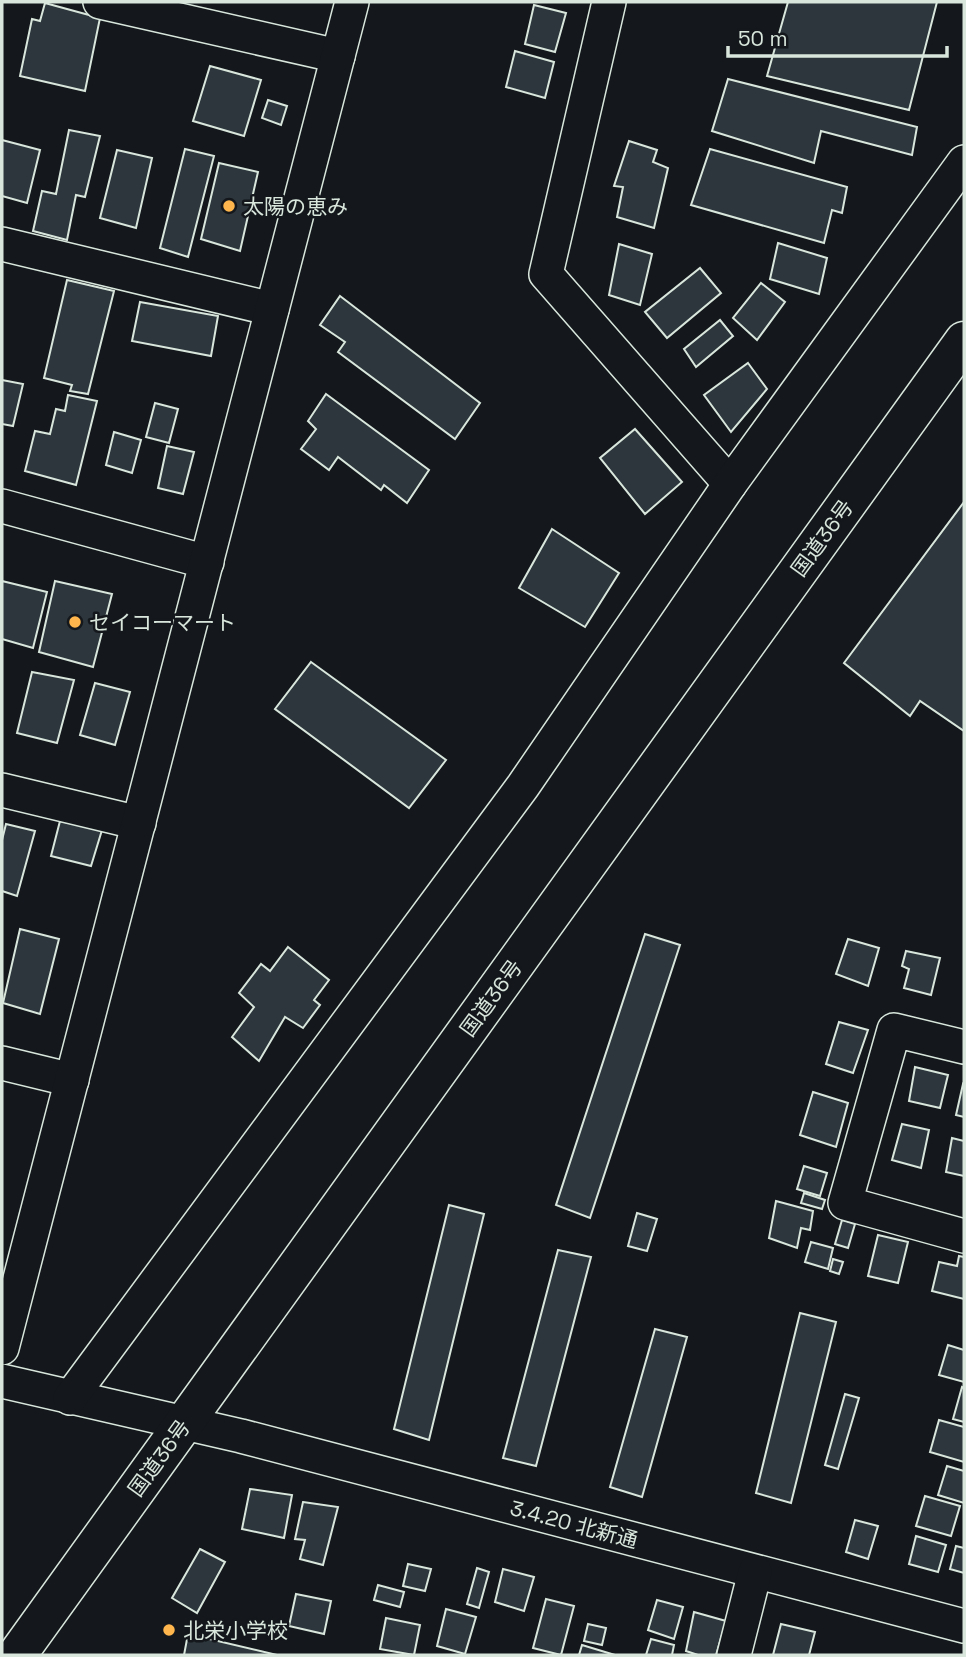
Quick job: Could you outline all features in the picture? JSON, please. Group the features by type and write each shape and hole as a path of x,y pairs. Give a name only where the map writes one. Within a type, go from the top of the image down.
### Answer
{"highway":[{"name":"国道36号","path":"17,1655 957,363"}],"street":[{"path":"100,2 338,56"},
{"path":"3,1340 352,2"},
{"path":"610,2 546,274 730,484"},
{"path":"70,1398 523,786 730,484 964,162"},
{"path":"2,244 272,309"},
{"path":"2,506 207,562"},
{"path":"2,790 138,823"},
{"path":"964,1047 894,1030 845,1203 964,1236"},
{"path":"2,1063 72,1080"},
{"name":"3.4.20 北新通","path":"2,1381 241,1436 964,1626"},
{"path":"734,1655 755,1572"}],"building":[{"path":"788,2 937,2 909,110 767,76"},
{"path":"45,3 100,18 85,91 20,76 32,19 40,21"},
{"path":"534,5 566,13 555,52 525,44"},
{"path":"515,51 554,62 545,98 506,87"},
{"path":"210,66 261,80 244,136 193,121"},
{"path":"728,79 917,127 912,155 821,131 814,163 712,131"},
{"path":"268,100 287,106 281,125 262,118"},
{"path":"69,130 100,136 85,197 76,195 67,240 33,231 42,191 56,194"},
{"path":"2,140 40,150 27,203 2,196"},
{"path":"629,141 657,150 653,162 668,168 654,228 617,217 623,187 614,186"},
{"path":"185,149 214,156 188,257 160,248"},
{"path":"710,149 847,187 842,213 832,210 824,243 691,205"},
{"path":"117,150 152,158 136,228 100,218"},
{"name":"太陽の恵み","path":"219,163 258,172 240,251 201,239"},
{"path":"778,243 827,258 819,294 770,279"},
{"path":"619,244 652,254 640,305 609,295"},
{"path":"700,268 721,293 667,338 645,312"},
{"path":"67,280 114,291 88,394 70,391 72,385 44,378"},
{"path":"761,283 785,302 757,340 733,318"},
{"path":"340,296 480,403 455,439 338,352 345,342 320,325"},
{"path":"140,302 218,316 211,356 132,341"},
{"path":"720,320 733,336 696,367 684,349"},
{"path":"748,363 767,389 731,432 704,395"},
{"path":"2,380 23,384 13,426 2,424"},
{"path":"326,394 429,470 407,503 384,485 381,490 338,457 329,470 301,449 316,429 308,421"},
{"path":"68,395 97,401 76,485 25,471 35,431 50,434 56,409 65,411"},
{"path":"155,403 178,409 169,443 146,437"},
{"path":"635,429 682,482 645,514 600,458"},
{"path":"114,432 141,440 132,473 106,465"},
{"path":"167,446 194,452 183,494 158,488"},
{"path":"964,502 964,731 920,701 910,716 844,663"},
{"path":"552,529 619,573 585,627 519,588"},
{"path":"2,581 47,592 33,648 2,639"},
{"path":"55,581 112,594 93,667 39,652"},
{"path":"311,662 446,760 409,808 275,709"},
{"path":"32,672 74,680 57,743 17,733"},
{"path":"95,683 130,692 115,745 80,735"},
{"path":"60,821 102,830 91,866 51,856"},
{"path":"6,824 35,831 17,896 2,891 2,840"},
{"path":"20,929 59,939 40,1014 3,1003"},
{"path":"645,934 680,945 590,1218 556,1205"},
{"path":"848,939 879,948 868,986 836,974"},
{"path":"288,947 329,980 314,1000 320,1005 303,1028 285,1017 259,1061 232,1037 254,1007 239,993 261,964 270,971"},
{"path":"906,951 940,958 931,995 904,988 909,969 902,966"},
{"path":"839,1022 868,1030 853,1073 826,1064"},
{"path":"915,1067 948,1075 940,1108 909,1101"},
{"path":"964,1085 964,1117 956,1115"},
{"path":"813,1092 848,1103 836,1147 800,1135"},
{"path":"902,1124 929,1130 921,1168 892,1160"},
{"path":"952,1138 964,1141 964,1176 946,1172"},
{"path":"804,1166 827,1173 820,1196 797,1189"},
{"path":"804,1193 825,1200 822,1209 801,1203"},
{"path":"776,1201 813,1211 810,1230 801,1228 797,1248 769,1238"},
{"path":"449,1205 484,1214 429,1440 394,1429"},
{"path":"637,1213 657,1219 647,1251 628,1246"},
{"path":"842,1220 855,1224 848,1248 835,1244"},
{"path":"878,1235 908,1242 898,1283 868,1276"},
{"path":"811,1242 833,1248 828,1269 805,1262"},
{"path":"558,1250 591,1257 536,1466 503,1458"},
{"path":"959,1256 964,1257 964,1299 932,1291 939,1262 957,1266"},
{"path":"833,1259 843,1262 839,1274 830,1271"},
{"path":"800,1313 836,1322 791,1503 756,1493"},
{"path":"655,1329 687,1337 642,1497 610,1487"},
{"path":"948,1345 964,1350 964,1382 939,1375"},
{"path":"962,1387 964,1388 964,1422 953,1419"},
{"path":"845,1394 859,1398 838,1469 825,1465"},
{"path":"939,1420 964,1427 964,1462 930,1452"},
{"path":"947,1466 964,1471 964,1503 938,1495"},
{"path":"250,1489 292,1495 284,1538 242,1529"},
{"path":"925,1496 960,1506 951,1536 916,1526"},
{"path":"303,1502 338,1507 323,1565 300,1559 305,1540 295,1539"},
{"path":"855,1520 878,1526 868,1559 846,1552"},
{"path":"916,1536 946,1545 938,1572 909,1564"},
{"path":"956,1546 964,1548 964,1573 950,1569"},
{"path":"200,1549 225,1562 197,1613 172,1598"},
{"path":"408,1564 431,1569 425,1591 403,1586"},
{"path":"477,1568 489,1572 479,1608 467,1604"},
{"path":"503,1569 534,1577 524,1611 495,1602"},
{"path":"378,1585 404,1592 400,1607 374,1600"},
{"path":"296,1594 331,1601 324,1634 289,1626"},
{"path":"546,1599 574,1606 561,1655 533,1648"},
{"path":"657,1600 683,1607 674,1639 648,1630"},
{"path":"446,1609 476,1617 465,1654 437,1646"},
{"path":"694,1612 726,1621 716,1655 698,1655 686,1651"},
{"path":"386,1618 420,1625 414,1655 380,1649"},
{"path":"588,1624 606,1628 602,1645 584,1641"},
{"path":"781,1624 815,1632 809,1655 773,1655"},
{"path":"188,1634 277,1655 184,1655"},
{"path":"651,1639 674,1645 672,1655 646,1655"},
{"path":"582,1645 615,1655 579,1655"}],"place":[{"name":"太陽の恵み","path":"229,206"},
{"name":"セイコーマート","path":"75,622"},
{"name":"北栄小学校","path":"169,1630"}]}
